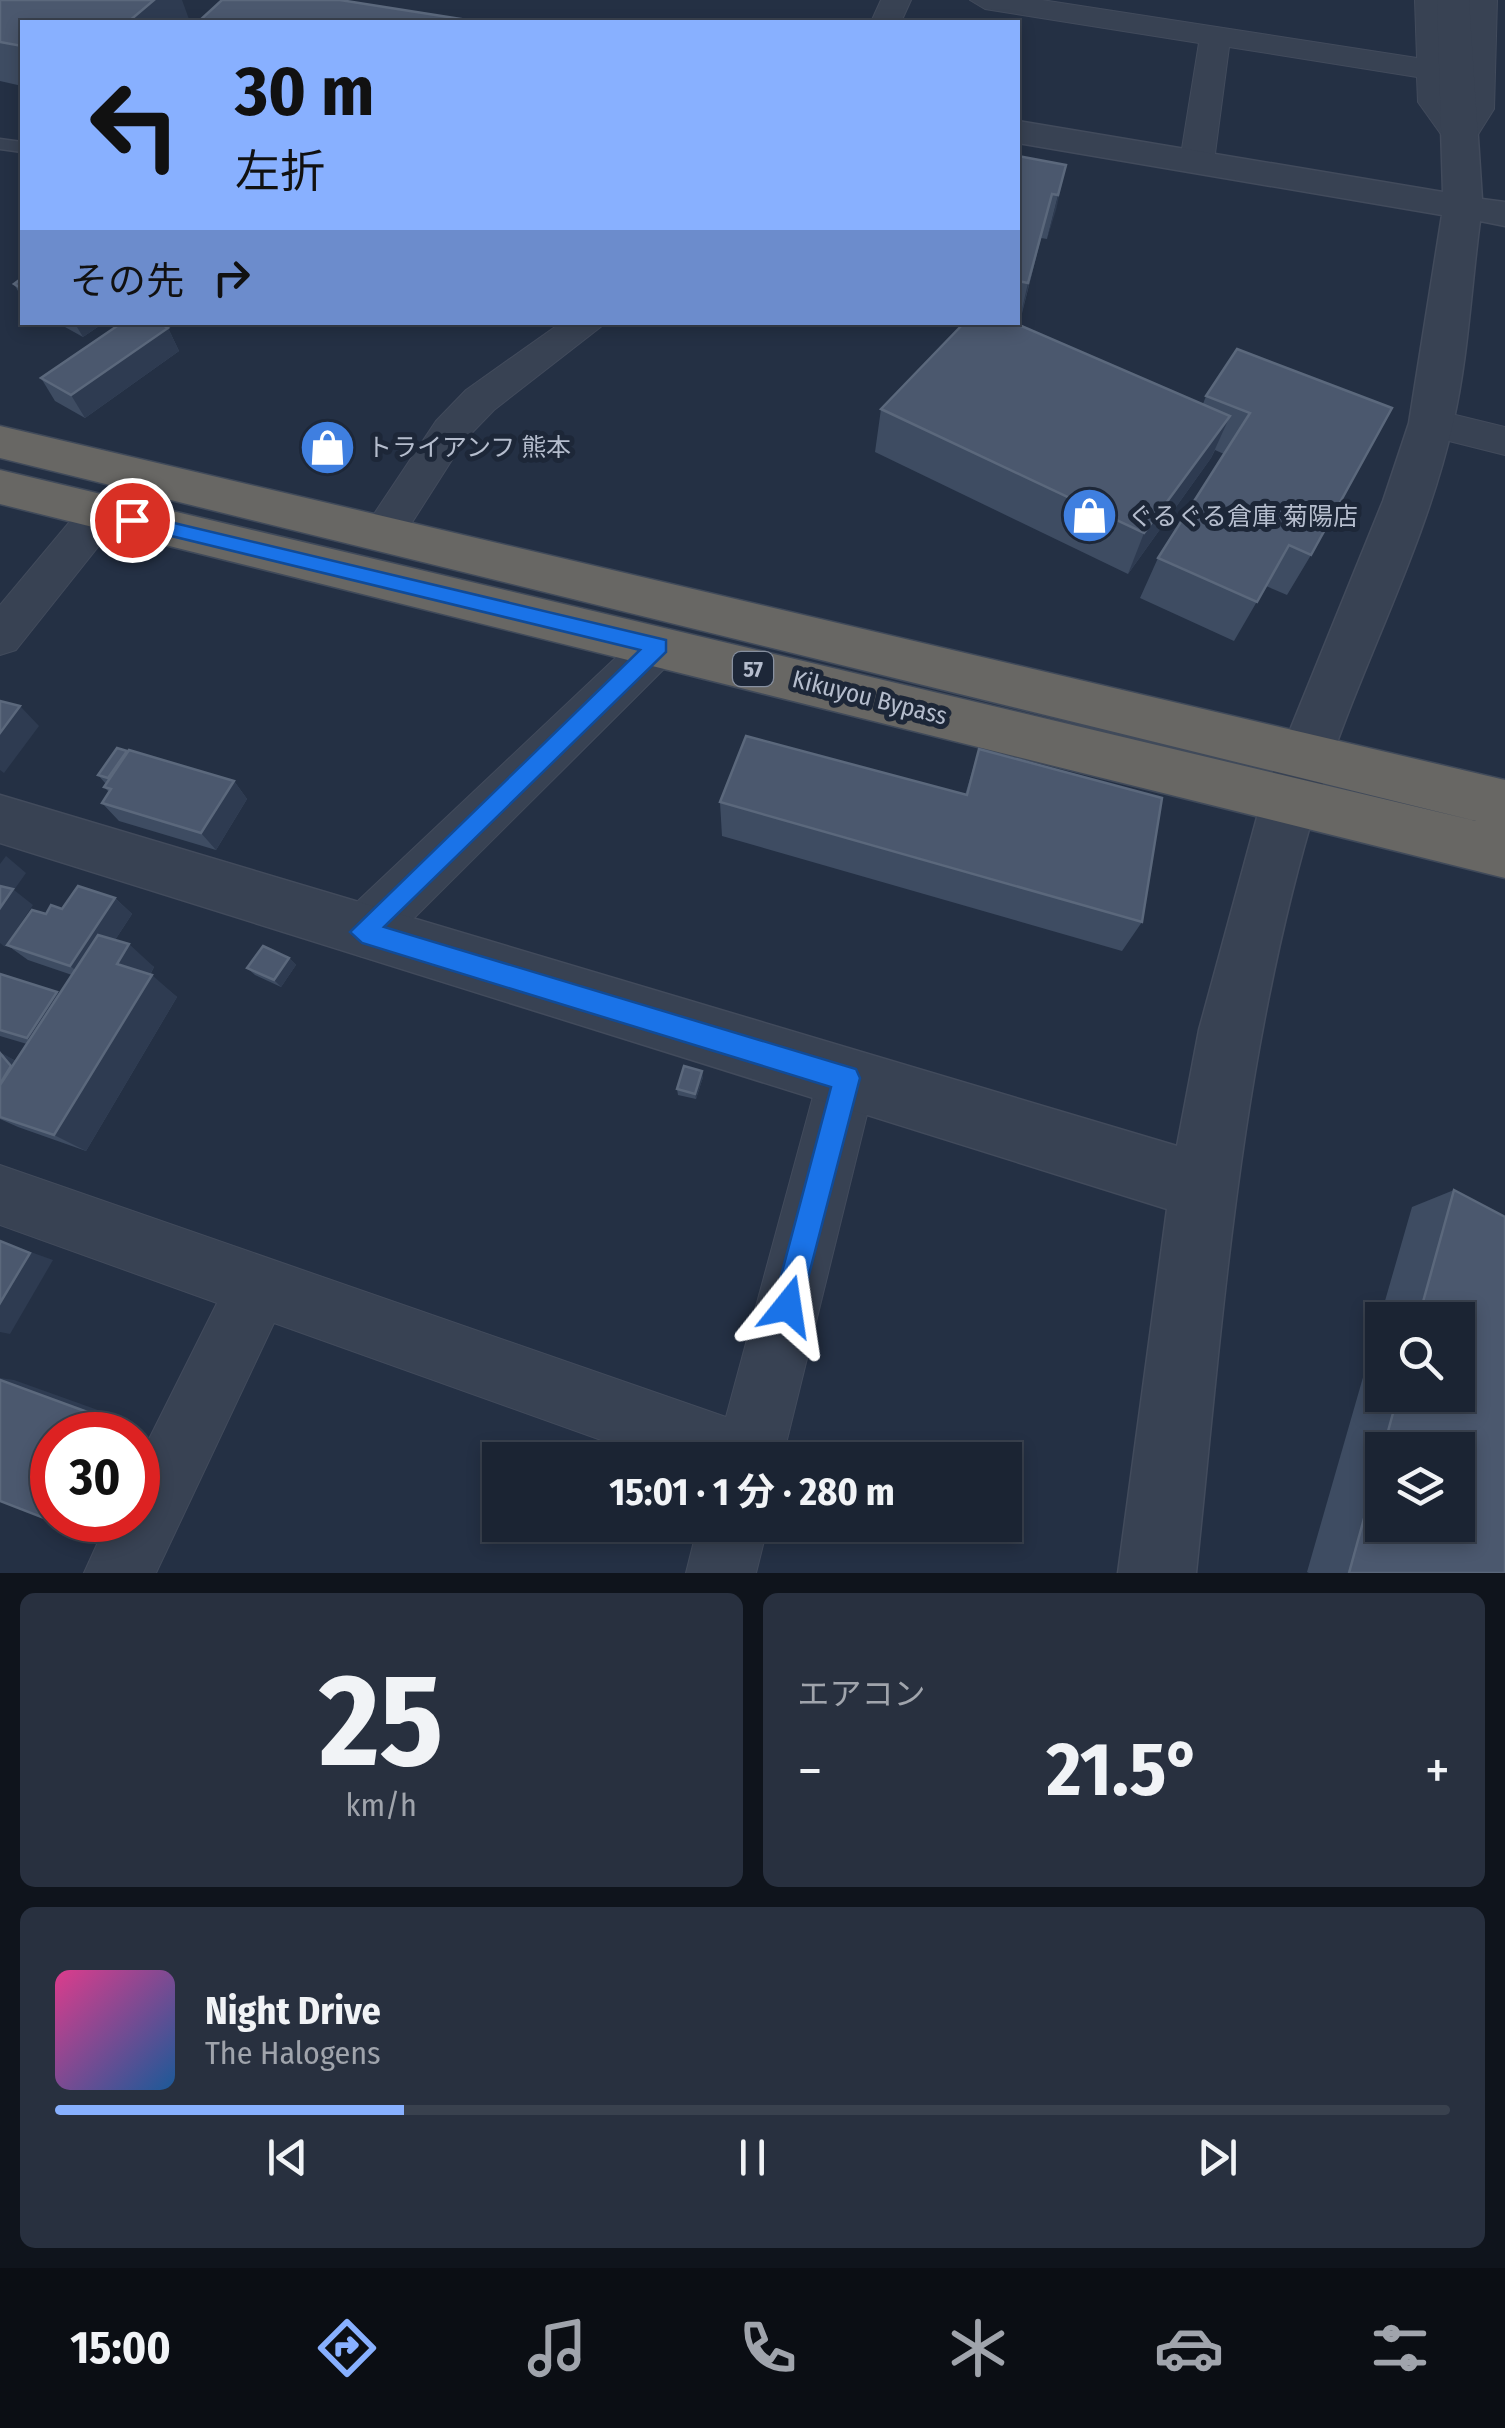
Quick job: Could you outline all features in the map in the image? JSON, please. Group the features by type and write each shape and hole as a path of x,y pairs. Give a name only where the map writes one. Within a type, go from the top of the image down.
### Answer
{"highway":[{"name":"Kikuyou Bypass","path":"0,442 382,535 1298,777 1505,853"},
{"name":"Kikuyou Bypass","path":"0,487 658,646 1298,777 1505,804"}],"street":[{"path":"984,0 1432,70"},
{"path":"1454,5 1432,70 1434,102 1460,137"},
{"path":"1158,1573 1202,1188 1230,1030 1298,777 1406,501 1431,422 1484,210 1460,137 1454,5"},
{"path":"1197,161 1215,38"},
{"path":"1020,132 1484,210"},
{"path":"382,535 450,431 480,400 584,325"},
{"path":"1431,422 1505,441"},
{"path":"0,637 102,512"},
{"path":"362,932 658,646"},
{"path":"0,820 1202,1188"},
{"path":"752,1442 847,1078"},
{"path":"0,1195 700,1442"},
{"path":"119,1573 259,1286"},
{"path":"722,1573 728,1542"}],"building":[{"path":"0,0 154,0 130,20 20,20 20,46 0,42"},
{"path":"222,0 340,0 467,20 200,20"},
{"path":"1020,156 1066,165 1058,195 1052,194 1028,283 1020,281"},
{"path":"119,325 168,328 71,395 41,378"},
{"name":"ぐるぐる倉庫 菊陽店","path":"962,325 1019,325 1230,416 1144,533 881,409"},
{"path":"1237,349 1392,408 1311,555 1289,545 1257,602 1158,558 1250,413 1206,396"},
{"path":"0,701 20,706 0,733"},
{"path":"746,736 967,795 979,749 1162,798 1142,922 720,802"},
{"path":"117,748 127,751 108,778 98,775"},
{"path":"129,750 234,781 201,833 102,803 111,789 104,787"},
{"path":"0,886 13,889 0,908"},
{"path":"78,886 115,898 70,966 7,945 32,910 46,914 51,905 62,909"},
{"path":"98,935 129,944 117,964 152,975 54,1135 0,1117 0,1085"},
{"path":"263,946 289,958 274,980 247,968"},
{"path":"0,974 57,992 27,1038 0,1030"},
{"path":"0,1053 11,1066 0,1084"},
{"path":"684,1066 702,1071 695,1094 677,1089"},
{"path":"1454,1190 1505,1217 1505,1573 1349,1573 1365,1515 1365,1542 1475,1542 1475,1432 1388,1432 1393,1412 1475,1412 1475,1302 1423,1302"},
{"path":"0,1241 30,1253 0,1303"},
{"path":"0,1380 87,1412 30,1412 30,1513 0,1501"}],"place":[{"name":"トライアンフ 熊本","path":"328,447"},
{"name":"ぐるぐる倉庫 菊陽店","path":"1089,516"}],"route":[{"path":"132,520 658,646 362,932 847,1078 788,1306"}]}
